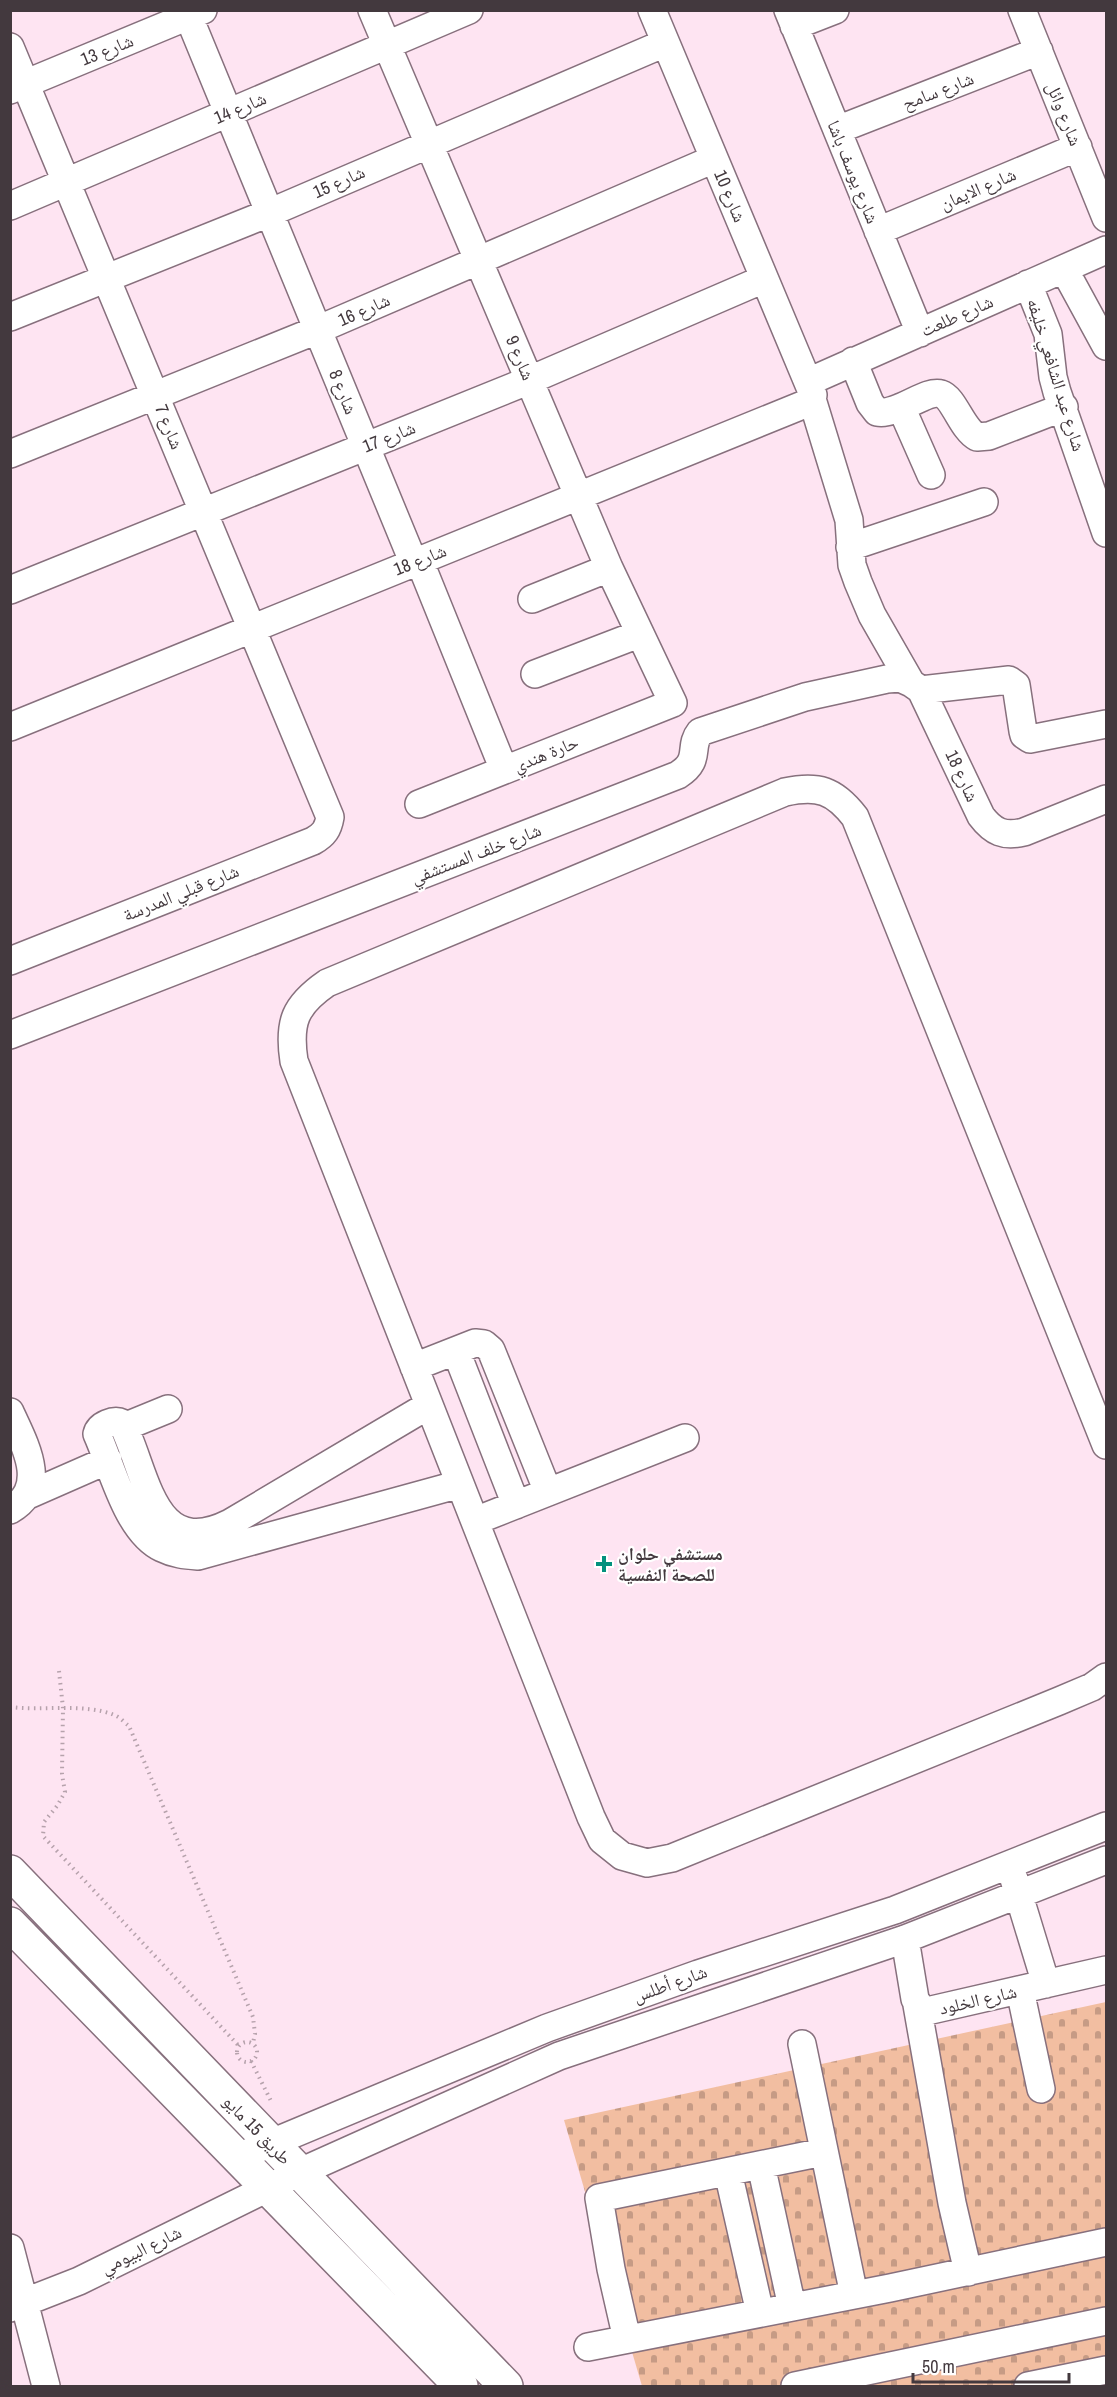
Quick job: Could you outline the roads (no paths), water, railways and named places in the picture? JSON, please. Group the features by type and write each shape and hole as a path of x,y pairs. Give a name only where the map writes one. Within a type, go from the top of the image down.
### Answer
{"main road":[{"name":"طريق 15 مايو","path":"10,1872 279,2140 298,2173 506,2386"},
{"name":"طريق 15 مايو","path":"10,1924 461,2386"}],"street":[{"name":"شارع 9","path":"372,10 609,568 673,703"},
{"name":"شارع 14","path":"10,206 469,10"},
{"name":"شارع 10","path":"652,10 810,390 849,520 850,547"},
{"path":"791,19 835,10"},
{"name":"شارع وائل","path":"1022,10 1107,218"},
{"name":"شارع 13","path":"18,87 193,13"},
{"name":"شارع 8","path":"193,13 228,113 365,447 410,554 422,567 504,770"},
{"name":"شارع يوسف باشا","path":"791,19 920,333"},
{"name":"شارع 15","path":"10,317 269,213 665,43"},
{"name":"شارع 7","path":"10,47 18,87 67,183 327,808"},
{"name":"شارع سامح","path":"837,130 1039,51"},
{"name":"شارع الايمان","path":"878,231 1078,147"},
{"name":"شارع 16","path":"10,454 317,330 714,159"},
{"name":"شارع طلعت","path":"810,390 854,361 1107,250"},
{"path":"1064,269 1107,346"},
{"name":"شارع 17","path":"10,590 530,380 764,279"},
{"name":"شارع عبد الشافعي خليفه","path":"1028,285 1048,334 1053,377 1107,533"},
{"path":"854,361 873,408 883,413 933,394 941,394 972,434 983,438 1064,407"},
{"name":"شارع 18","path":"10,727 806,404 810,390"},
{"path":"901,407 931,475"},
{"path":"850,547 984,502"},
{"name":"شارع 18","path":"850,547 852,565 872,615 916,686 988,826 999,833 1012,835 1107,799"},
{"path":"532,598 609,568"},
{"path":"535,674 639,634"},
{"name":"شارع خلف المستشفي","path":"10,1035 678,775 690,765 695,749 695,739 704,730 835,689 900,678 916,686 1009,680 1016,685 1024,735 1030,739 1107,724"},
{"name":"حارة هندي","path":"418,804 673,703"},
{"path":"1107,1445 855,817 842,801 825,791 805,788 785,792 327,983 308,996 295,1015 290,1038 294,1061 602,1840 622,1856 647,1863 672,1858 1059,1701 1092,1687 1107,1677"},
{"name":"شارع قبلي المدرسة","path":"10,961 322,836 328,827 330,818 327,808"},
{"path":"414,1367 475,1343 484,1344 492,1350 548,1492"},
{"path":"456,1351 516,1505"},
{"path":"429,1405 230,1523 214,1531 198,1534 181,1531 167,1522 157,1509 124,1427 118,1421 98,1429 97,1434 133,1520 144,1536 160,1548 178,1554 198,1556 460,1484"},
{"path":"124,1427 168,1409"},
{"path":"10,1412 33,1470 31,1484 18,1503"},
{"path":"475,1521 685,1438"},
{"path":"18,1503 108,1460"},
{"name":"شارع أطلس","path":"238,2157 547,2028 698,1974 895,1910 1107,1826"},
{"name":"شارع أطلس","path":"270,2188 298,2173 559,2055 905,1939 1107,1860"},
{"path":"1009,1864 1046,1984"},
{"name":"شارع الخلود","path":"905,1939 917,2005 921,2009 934,2010 1107,1970"},
{"path":"1020,1990 1041,2089"},
{"path":"917,2005 950,2193 968,2272"},
{"path":"802,2044 854,2295"},
{"path":"627,2339 611,2269 599,2198 823,2152"},
{"path":"761,2165 792,2307"},
{"path":"728,2172 760,2313"},
{"name":"شارع البيومي","path":"18,2306 79,2280 270,2188"},
{"path":"588,2347 968,2272 1107,2242"},
{"path":"10,2248 18,2306 46,2386"},
{"path":"795,2386 1107,2321"},
{"path":"1028,2386 1107,2370"}],"place":[{"name":"مستشفي حلوان للصحة النفسية","path":"604,1564"}]}
